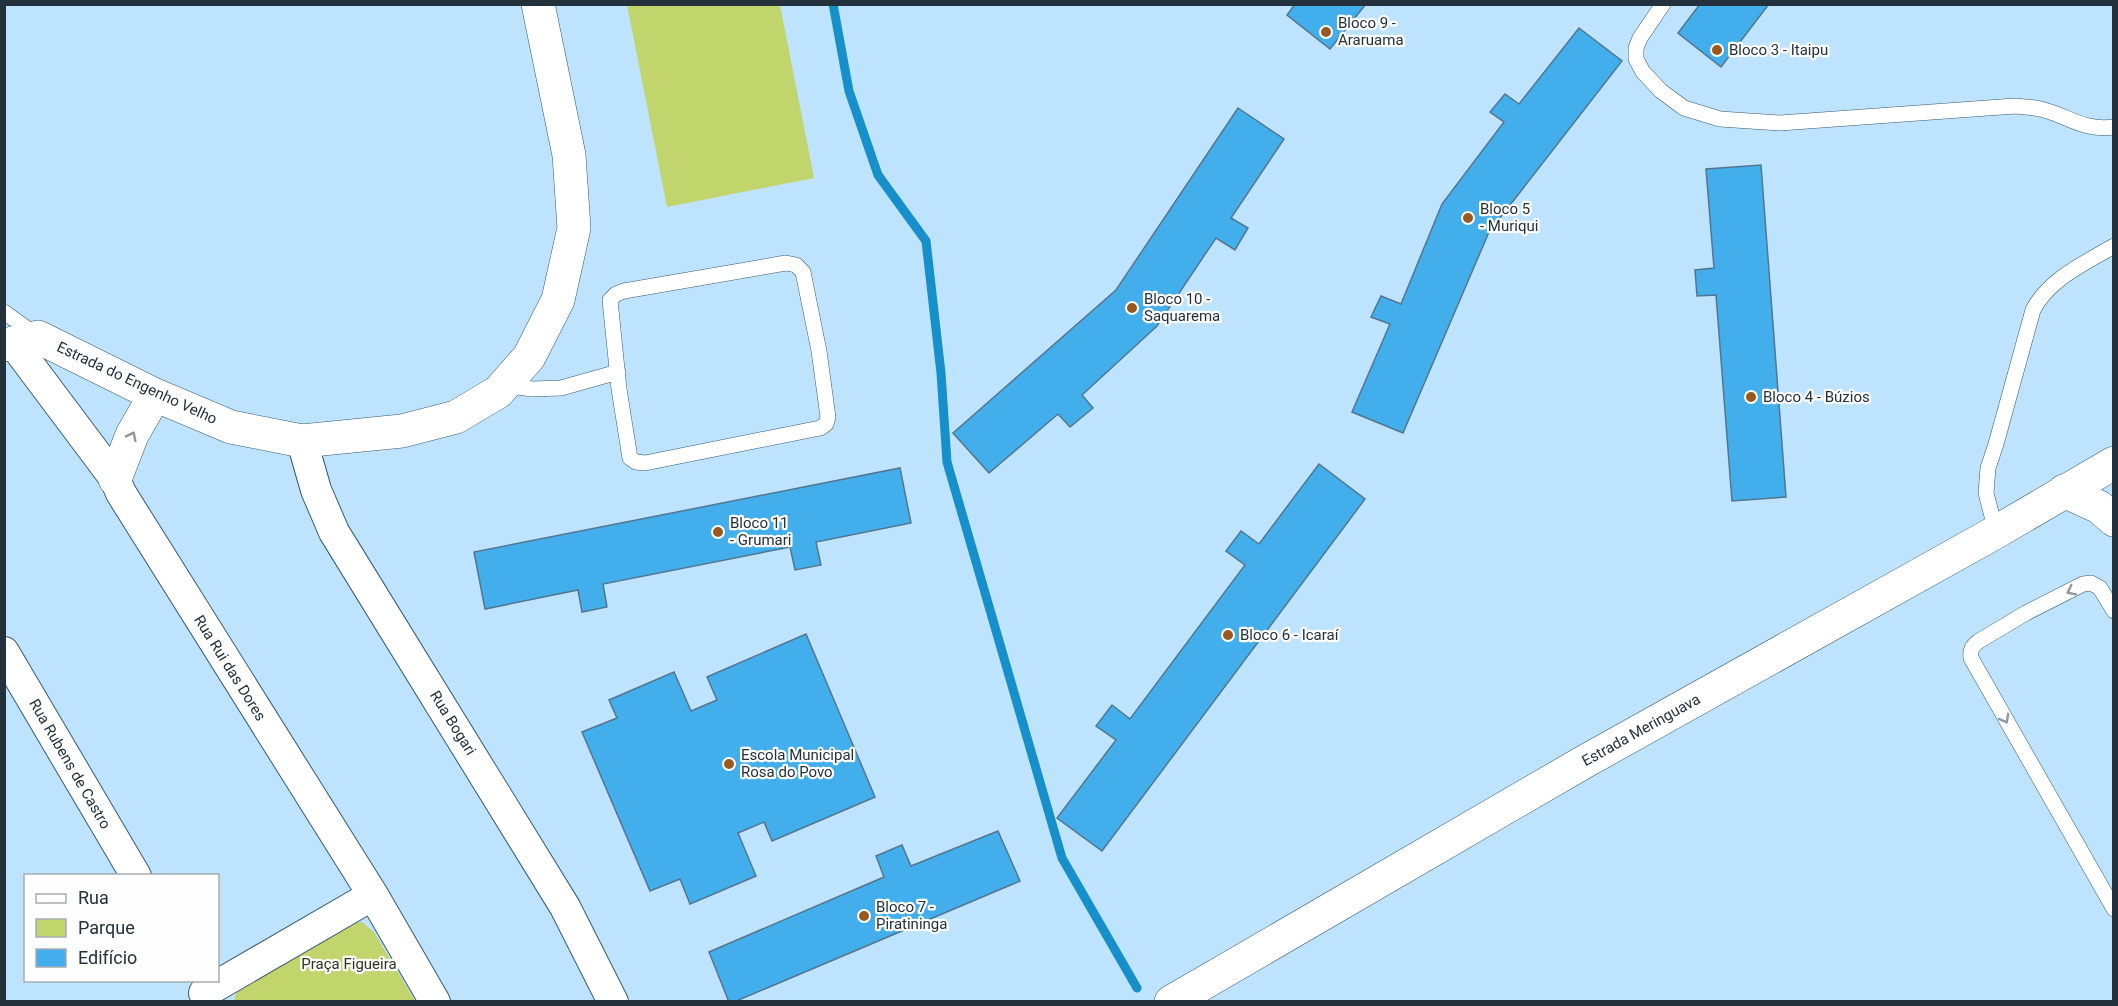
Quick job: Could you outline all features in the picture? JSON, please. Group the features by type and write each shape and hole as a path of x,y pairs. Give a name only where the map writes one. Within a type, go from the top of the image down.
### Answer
{"street":[{"name":"Estrada do Engenho Velho","path":"15,334 231,427 302,441 402,431 456,417 498,392 529,357 558,300 574,228 569,155 538,4"},
{"name":"Rua Rui das Dores","path":"15,334 115,479 121,493 373,895 435,1002"},
{"path":"115,479 132,435 155,395"},
{"name":"Rua Bogari","path":"302,441 316,490 334,532 566,907 613,1002"},
{"name":"Estrada Meringuava","path":"1171,1002 1584,762 2114,463"},
{"path":"2064,491 2099,507 2114,520"},
{"name":"Rua Rubens de Castro","path":"4,652 135,874"},
{"path":"204,992 373,895"}],"lane":[{"path":"1663,4 1640,38 1636,48 1636,59 1639,66 1661,91 1684,108 1720,119 1780,123 2015,106 2044,110 2080,125 2101,129 2114,127"},
{"path":"1995,532 1986,493 1988,468 2033,309 2040,296 2054,283 2114,246"},
{"path":"786,263 796,265 803,272 819,351 828,417 826,424 820,428 645,463 636,462 630,458 618,372 610,300 616,294 786,263"},
{"path":"504,386 532,389 561,388 618,372"},
{"path":"2114,610 2100,588 2091,583 2083,584 2026,613 1973,645 1970,651 1971,658 2114,909"}],"green space":[{"path":"627,5 780,5 814,178 667,207"},
{"name":"Praça Figueira","path":"362,922 374,932 415,1001 233,1002 241,981 346,923"}],"building":[{"name":"Bloco 9 - Araruama","path":"1295,4 1366,4 1330,49 1287,15"},
{"name":"Bloco 3 - Itaipu","path":"1700,4 1769,4 1721,67 1678,33"},
{"name":"Bloco 5 - Muriqui","path":"1579,28 1622,61 1489,232 1403,433 1352,412 1390,324 1371,317 1381,296 1401,304 1442,204 1504,122 1490,112 1505,94 1519,104"},
{"name":"Bloco 10 - Saquarema","path":"1238,108 1284,139 1231,218 1248,228 1235,250 1216,238 1157,326 1082,395 1093,408 1070,427 1058,414 989,473 953,433 1116,290"},
{"name":"Bloco 4 - Búzios","path":"1761,165 1786,497 1732,501 1716,295 1697,296 1695,270 1714,268 1706,169"},
{"name":"Bloco 6 - Icaraí","path":"1319,464 1365,499 1102,851 1057,818 1116,740 1096,726 1112,705 1130,719 1245,565 1226,551 1241,531 1259,544"},
{"name":"Bloco 11 - Grumari","path":"900,468 911,523 816,542 821,565 795,570 790,547 603,584 607,607 582,612 578,590 485,609 474,552"},
{"name":"Escola Municipal Rosa do Povo","path":"806,634 875,797 772,841 764,822 738,833 756,876 690,904 680,879 650,891 582,732 617,718 609,700 674,672 691,711 717,700 707,677"},
{"name":"Bloco 7 - Piratininga","path":"998,831 1020,881 734,1002 729,1002 709,952 884,877 876,856 902,845 911,866"}],"waterway":[{"path":"833,4 849,91 878,175 926,241 941,373 947,462 1062,858 1137,988"}],"place":[{"name":"Bloco 9 - Araruama","path":"1326,32"},
{"name":"Bloco 3 - Itaipu","path":"1717,50"},
{"name":"Bloco 5 - Muriqui","path":"1468,218"},
{"name":"Bloco 10 - Saquarema","path":"1132,308"},
{"name":"Bloco 4 - Búzios","path":"1751,397"},
{"name":"Bloco 11 - Grumari","path":"718,532"},
{"name":"Bloco 6 - Icaraí","path":"1228,635"},
{"name":"Escola Municipal Rosa do Povo","path":"729,764"},
{"name":"Bloco 7 - Piratininga","path":"864,916"}]}
